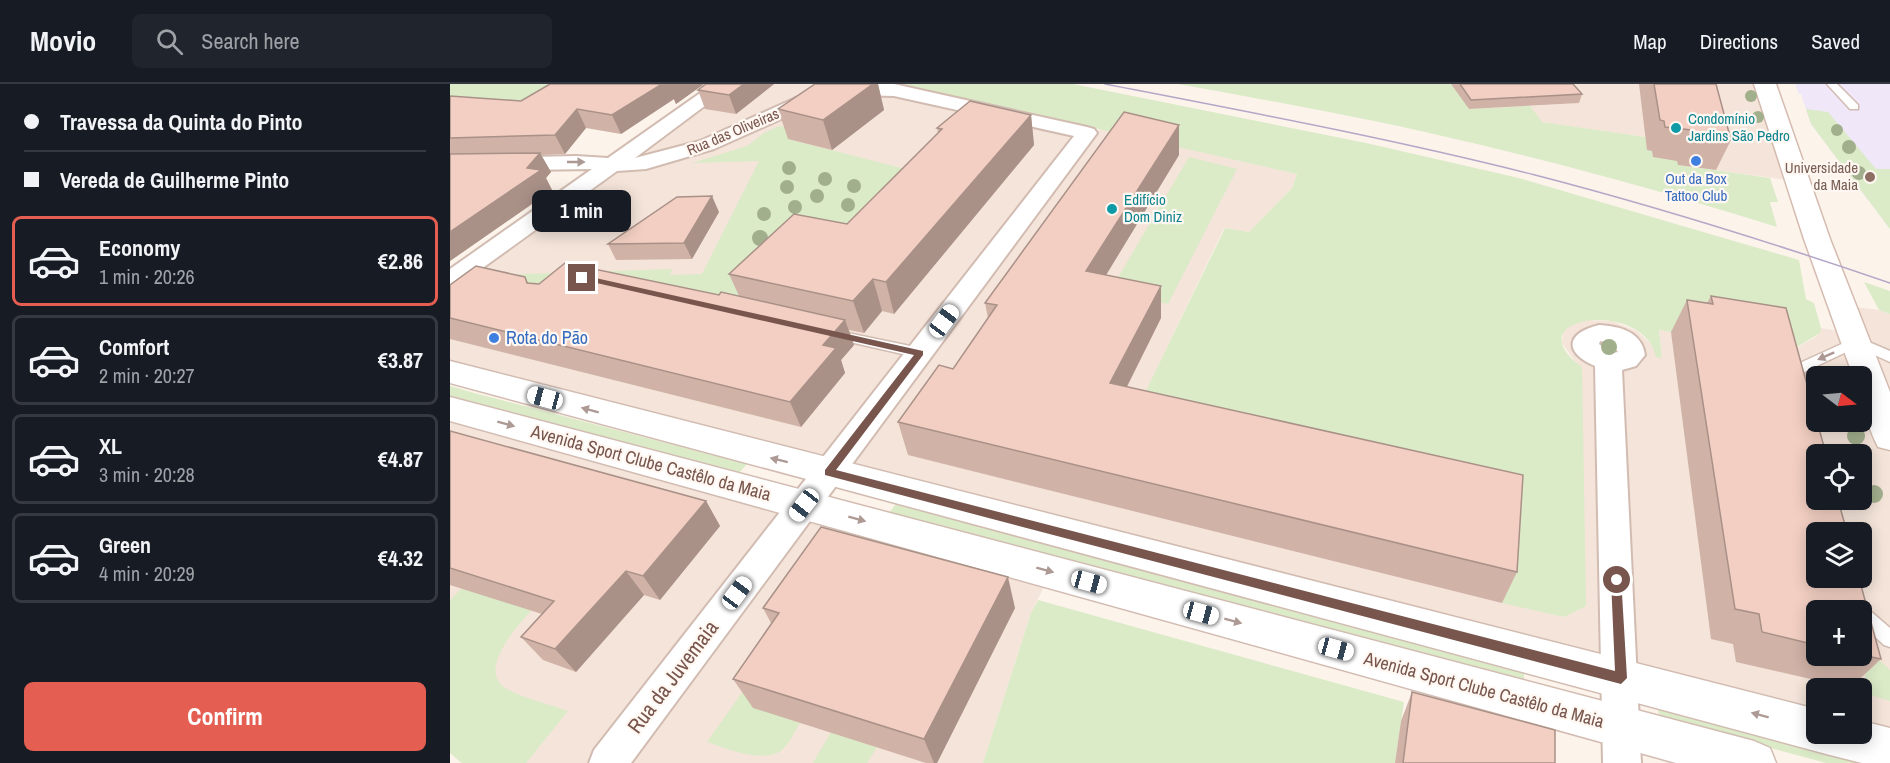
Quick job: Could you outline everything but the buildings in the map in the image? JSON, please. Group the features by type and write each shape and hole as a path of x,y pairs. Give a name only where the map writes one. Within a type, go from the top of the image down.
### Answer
{"street":[{"path":"450,280 725,84"},
{"path":"1765,84 1817,239 1857,342 1890,438"},
{"name":"Rua das Oliveiras","path":"450,165 646,163 698,148 816,96 857,88 894,90 1088,133 920,353"},
{"name":"Rua da Juvemaia","path":"608,763 920,353"},
{"path":"1608,361 1622,745"},
{"name":"Avenida Sport Clube Castêlo da Maia","path":"450,372 1806,727"},
{"name":"Avenida Sport Clube Castêlo da Maia","path":"450,409 804,505 1622,745 1755,763"},
{"path":"1870,744 1890,749"}],"lane":[{"path":"1832,84 1854,106"},
{"path":"819,330 920,353"},
{"path":"1802,392 1796,370 1857,342 1890,357"},
{"path":"1872,621 1890,639"}],"shaded area":[{"path":"738,84 823,84 704,139 636,157"},
{"path":"1562,84 1762,84 1794,181 1678,165 1647,150 1646,137 1541,122 1530,106 1578,103"},
{"name":"Universidade da Maia","path":"1795,84 1890,84 1890,229 1811,124 1801,94"},
{"path":"874,90 1083,134 828,468 450,369 450,282 610,167 646,165 813,99"},
{"path":"1103,129 1297,174 1292,188 1249,232 1224,228 1094,500 1564,617 1574,360 1562,343 1566,328 1582,320 1612,321 1637,331 1662,358 1659,330 1695,336 1772,362 1817,336 1821,328 1849,333 1860,366 1806,366 1806,432 1872,432 1872,401 1890,454 1890,745 1872,741 1872,678 1806,678 1806,723 836,469 1090,133"},
{"path":"1847,306 1879,310 1890,314 1890,430 1872,378 1872,366 1868,366"},
{"path":"450,414 1050,574 1031,613 983,763 462,763 450,753"}],"green space":[{"path":"450,84 588,84 535,118 450,114"},
{"path":"898,84 1073,84 1366,143 1519,178 1799,260 1806,299 1814,303 1821,328 1820,333 1772,362 1695,336 1659,330 1662,358 1656,357 1647,338 1630,326 1609,321 1588,321 1571,326 1562,336 1565,350 1582,367 1586,606 1564,617 1502,603 1510,507 1093,500 1225,228 1249,232 1292,188 1297,174"},
{"path":"1178,84 1562,84 1467,107 1469,109 1530,106 1542,122 1646,137 1652,151 1677,161 1679,165 1770,178 1778,202 1770,202 1777,227 1523,155 1341,114"},
{"path":"1806,109 1828,112 1876,169 1890,169 1890,229 1811,124"},
{"path":"779,126 792,129 788,139 917,172 745,305 551,289 493,275 672,269 670,275 702,274 759,161 692,163 747,146 764,133"},
{"path":"1189,157 1237,169 1168,304 1031,276 1116,281"},
{"path":"1864,282 1890,291 1890,314 1879,310"},
{"path":"450,386 747,464 739,473 450,396"},
{"path":"896,504 1524,671 1524,684 889,513"},
{"path":"462,588 532,610 502,648 495,671 498,681 514,693 568,711 526,763 462,763 450,753 450,600"},
{"path":"1038,600 1404,702 1395,763 983,763 1031,613"},
{"path":"1872,653 1890,670 1890,701 1872,696 1872,678 1866,678 1863,666 1872,666"},
{"path":"768,656 753,707 800,723 787,745 781,751 764,756 744,754 707,742"},
{"path":"1662,708 1871,763 1826,763 1663,719 1658,712"},
{"path":"831,732 877,747 867,763 813,763"}],"tram line":[{"path":"1105,84 1375,138 1535,175 1714,226 1890,283"}],"place":[{"name":"Condomínio Jardins São Pedro","path":"1676,128"},
{"name":"Out da Box Tattoo Club","path":"1696,161"},
{"name":"Universidade da Maia","path":"1870,177"},
{"name":"Edifício Dom Diniz","path":"1112,209"},
{"name":"Rota do Pão","path":"494,338"}],"route":[{"path":"582,278 920,353 829,472 1621,678 1617,580"}]}
